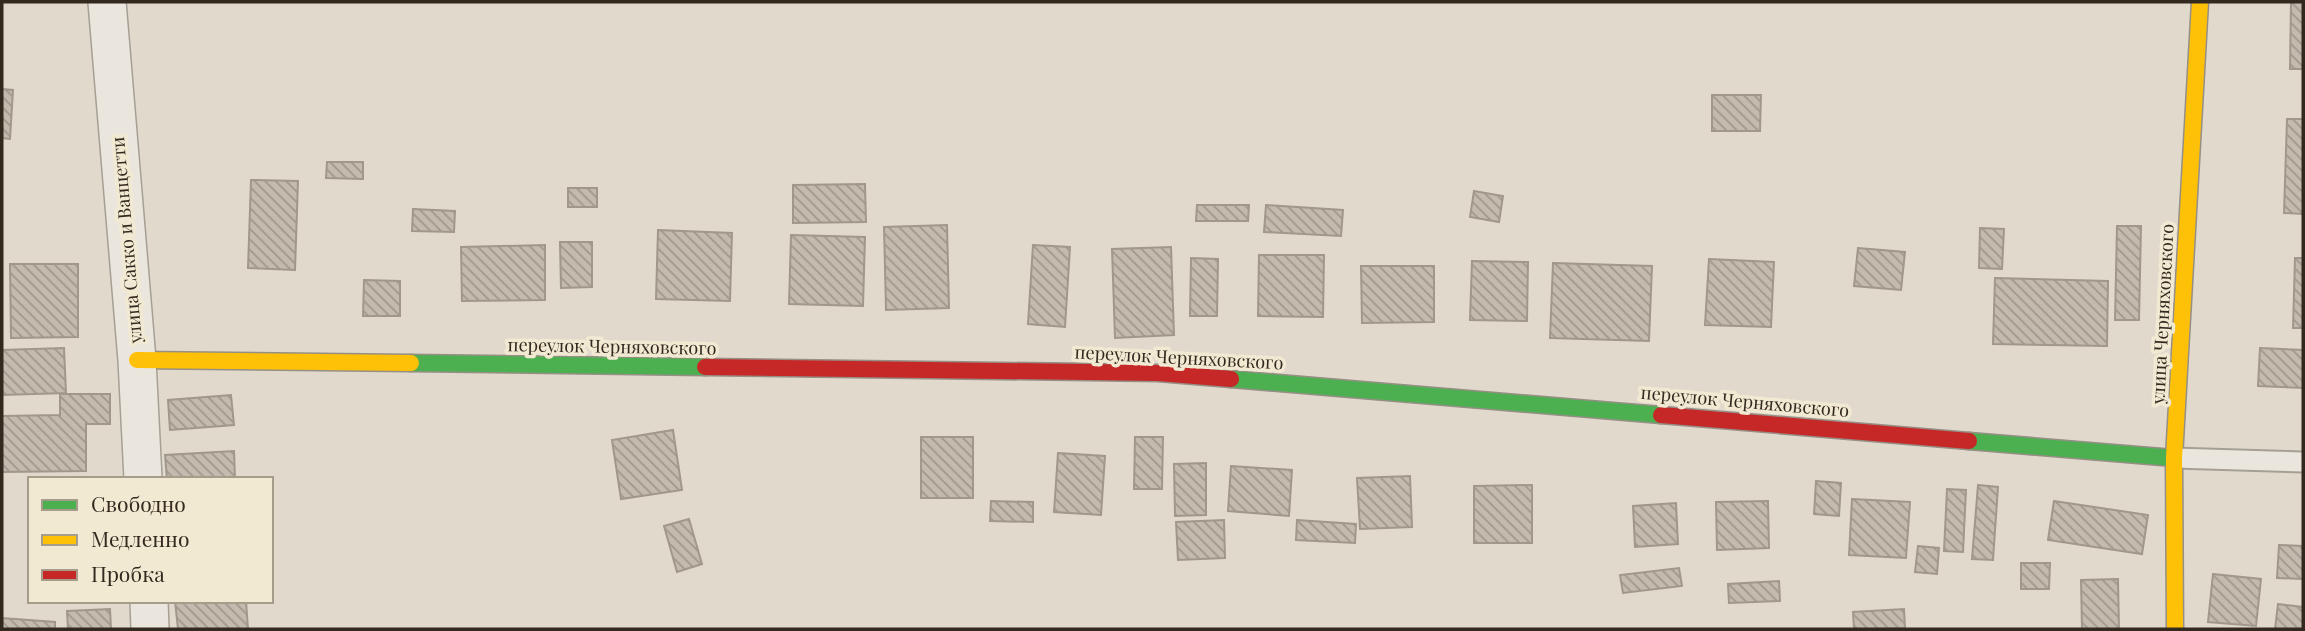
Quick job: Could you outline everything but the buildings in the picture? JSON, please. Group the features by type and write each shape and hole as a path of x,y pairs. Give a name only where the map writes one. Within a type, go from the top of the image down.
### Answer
{"street":[{"name":"улица Сакко и Ванцетти","path":"107,2 137,360 143,477"},
{"name":"улица Черняховского","path":"2175,629 2174,458 2200,2"},
{"name":"переулок Черняховского","path":"137,360 1158,373 2174,458"},
{"path":"149,603 150,629"}],"lane":[{"path":"2174,458 2303,462"}],"traffic: fast":[{"path":"411,363 705,367"},
{"path":"1231,379 1661,415"},
{"path":"1969,441 2174,458"}],"traffic: slow":[{"path":"2175,629 2174,458 2200,2"},
{"path":"137,360 411,363"}],"traffic: jam":[{"path":"705,367 1158,373 1231,379"},
{"path":"1661,415 1969,441"}]}
